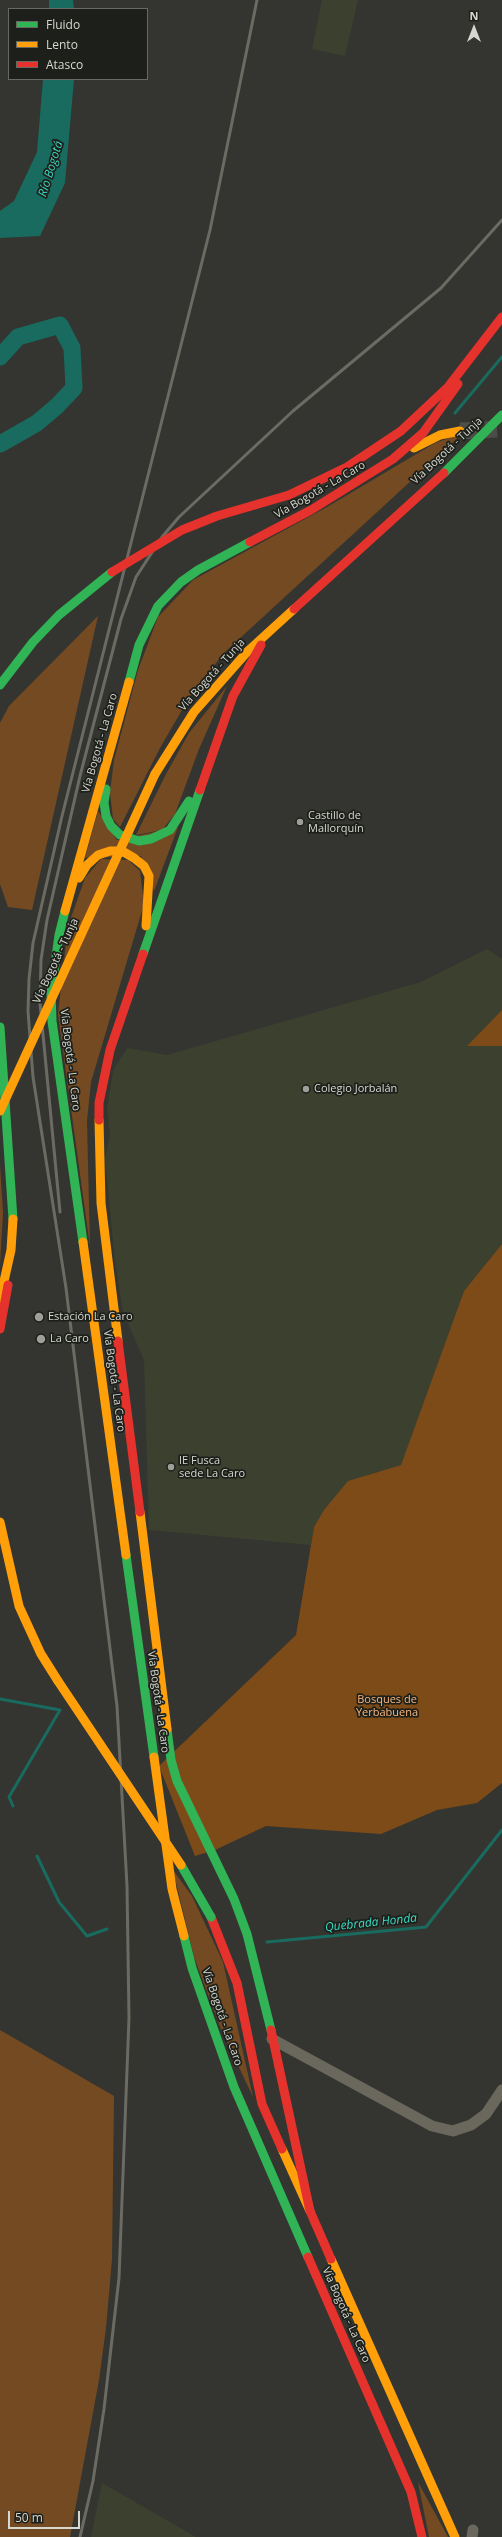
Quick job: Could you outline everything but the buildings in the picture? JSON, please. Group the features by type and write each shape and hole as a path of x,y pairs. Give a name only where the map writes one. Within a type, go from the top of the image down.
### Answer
{"main road":[{"path":"0,685 33,642 59,615 117,568 176,534 217,516 289,495 347,467 401,431 448,387 502,317"},
{"name":"Vía Bogotá - La Caro","path":"422,2537 411,2492 234,2087 192,1968 172,1889 52,1021 54,964 66,907 139,645 149,621 158,606 181,582 213,561 311,510 382,467 410,446 433,421 487,336"},
{"name":"Vía Bogotá - Tunja","path":"0,1111 155,774 194,712 248,651 475,444 502,415"},
{"path":"382,467 432,439 460,431"},
{"name":"Vía Bogotá - La Caro","path":"269,631 233,696 110,1050 99,1103 98,1164 105,1241 171,1760 180,1788 234,1899 247,1934 266,2006 310,2211 455,2537"},
{"path":"124,702 104,803 106,816 111,826 120,835 139,841 151,839 170,830 180,817 208,768"},
{"path":"66,907 86,865 98,855 110,851 122,852 134,858 144,866 149,876 150,888 144,950"},
{"path":"0,1027 0,1057 13,1213 7,1297 0,1329"},
{"path":"0,1299 11,1250"},
{"path":"0,1522 19,1606 41,1654 183,1868 218,1932 238,1983 262,2104 310,2211"}],"street":[{"path":"272,2039 432,2126 453,2131 471,2125 486,2114 502,2090"}],"shaded area":[{"path":"322,0 358,0 345,56 312,49"},
{"path":"463,433 225,652 193,691 160,748 120,827 113,819 110,792 114,760 138,670 158,617 193,580 327,507 435,443"},
{"path":"98,616 32,910 8,907 0,884 0,723 9,706"},
{"path":"227,686 199,749 175,814 162,830 136,835 166,774 189,733"},
{"path":"98,811 117,840 178,827 154,891 141,856 85,858"},
{"path":"101,859 128,860 140,871 144,904 91,1082 87,1121 90,1247 58,1014 68,926 85,878"},
{"path":"487,949 502,959 502,1010 467,1046 502,1046 502,1244 464,1291 401,1465 348,1481 314,1527 311,1545 149,1530 144,1360 123,1312 115,1262 105,1159 110,1135 107,1108 113,1071 127,1048 167,1055 421,982"},
{"path":"0,1165 3,1213 0,1264"},
{"path":"173,1870 192,1896 223,1962 253,2097 221,2029 194,1957"},
{"path":"0,2030 114,2096 112,2259 106,2328 99,2380 70,2537 0,2537"},
{"path":"418,2482 448,2537 429,2537"},
{"path":"102,2483 196,2537 91,2537"}],"green space":[{"path":"502,1010 502,1046 467,1046"},
{"name":"Bosques de Yerbabuena","path":"502,1244 502,1783 477,1803 437,1810 381,1834 266,1826 215,1850 195,1856 159,1766 296,1635 314,1527 324,1510 348,1481 401,1465 464,1291"}],"water":[{"path":"49,0 73,0 74,8 49,8"},
{"path":"43,80 74,80 65,183 40,236 0,238 0,211 14,201 37,152"}],"waterway":[{"name":"Río Bogotá","path":"0,357 18,337 60,325 72,348 74,388 57,406 37,423 0,444"},
{"path":"455,413 502,357"},
{"name":"Quebrada Honda","path":"0,1699 60,1710 9,1797 13,1806"},
{"name":"Quebrada Honda","path":"267,1942 426,1927 502,1830"},
{"name":"Quebrada Honda","path":"37,1856 59,1902 87,1936 107,1929"}],"tunnel":[{"path":"460,431 497,429"}],"railway":[{"path":"80,2537 93,2481 104,2409 119,2278 129,2018 127,1886 117,1706 66,1288 33,1077 28,1011 29,979 33,943 62,816 210,230 257,0"},
{"path":"60,1212 40,1003 41,960 47,920 80,776 121,619 136,577 162,537 179,517 293,411 441,288 502,220"}],"traffic: fast":[{"path":"444,473 502,415"},
{"path":"129,682 139,645 158,606 181,582 198,570 250,542"},
{"path":"0,685 33,642 59,615 112,572"},
{"path":"106,789 104,803 106,816 111,826 120,835 139,841 151,839 170,830 189,801"},
{"path":"143,954 200,790"},
{"path":"65,911 59,935 51,993 52,1021 83,1242"},
{"path":"0,1027 13,1219"},
{"path":"126,1555 154,1757"},
{"path":"167,1729 171,1760 177,1781 234,1899 247,1934 271,2030"},
{"path":"181,1865 211,1917"},
{"path":"184,1936 192,1968 234,2087 308,2257"}],"traffic: slow":[{"path":"414,448 440,435 460,431"},
{"path":"155,774 194,712 248,651 294,609"},
{"path":"65,911 129,682"},
{"path":"0,1111 155,774"},
{"path":"79,878 87,865 98,855 110,851 122,851 134,858 144,866 149,876 146,926"},
{"path":"99,1120 101,1203 118,1341"},
{"path":"0,1299 11,1250 13,1219"},
{"path":"83,1242 126,1555"},
{"path":"140,1512 167,1729"},
{"path":"0,1522 19,1606 41,1654 58,1681"},
{"path":"58,1681 181,1865"},
{"path":"154,1757 172,1889 184,1936"},
{"path":"282,2149 310,2211"},
{"path":"331,2259 455,2537"}],"traffic: jam":[{"path":"289,495 347,467 401,431 448,387 502,317"},
{"path":"250,542 311,510 393,459 423,433 458,384"},
{"path":"294,609 444,473"},
{"path":"112,572 182,530 217,516 289,495"},
{"path":"200,790 233,696 261,645"},
{"path":"99,1120 99,1103 110,1050 143,954"},
{"path":"0,1329 8,1285"},
{"path":"118,1341 140,1512"},
{"path":"211,1917 237,1983 262,2104 282,2149"},
{"path":"271,2030 310,2211 331,2259"},
{"path":"308,2257 411,2492 422,2537"}],"place":[{"name":"Castillo de Mallorquín","path":"300,822"},
{"name":"Colegio Jorbalán","path":"306,1089"},
{"name":"Estación La Caro","path":"39,1317"},
{"name":"La Caro","path":"41,1339"},
{"name":"IE Fusca sede La Caro","path":"171,1467"}]}
